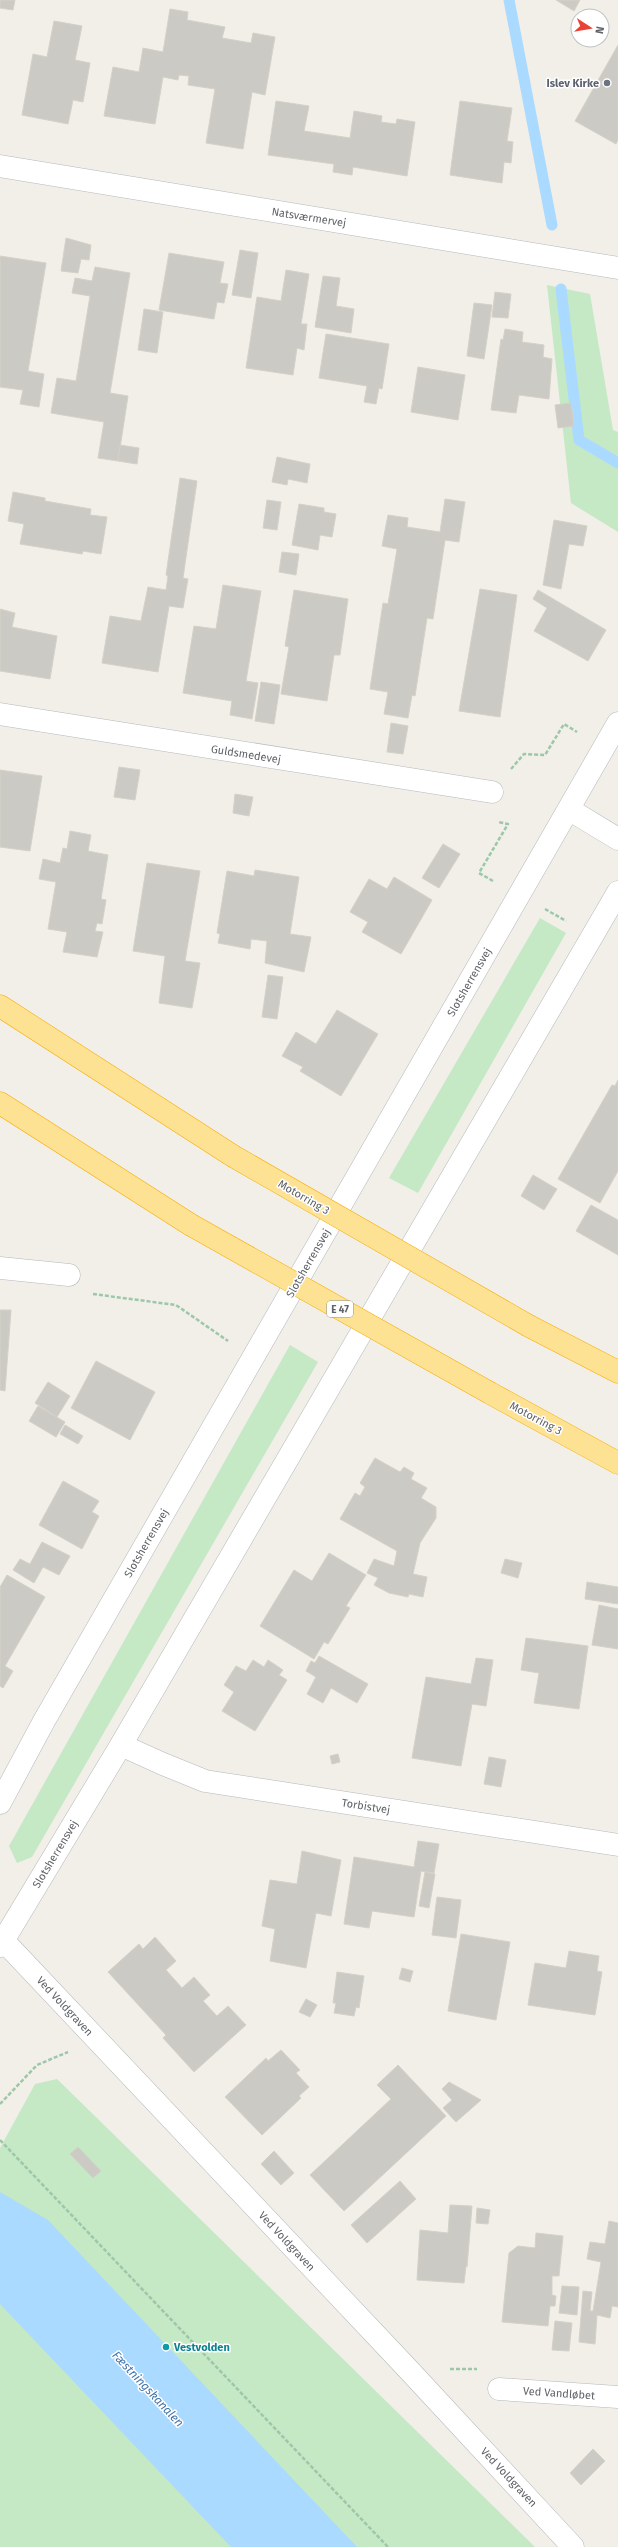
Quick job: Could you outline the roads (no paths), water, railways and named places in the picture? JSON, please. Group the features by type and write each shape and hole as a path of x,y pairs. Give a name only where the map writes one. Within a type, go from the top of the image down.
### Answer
{"highway":[{"name":"Motorring 3","path":"0,1006 233,1156 529,1326 618,1372"},
{"name":"Motorring 3","path":"0,1103 191,1226 490,1394 618,1463"}],"street":[{"name":"Natsværmervej","path":"0,166 618,268"},
{"name":"Guldsmedevej","path":"0,714 492,792"},
{"name":"Slotsherrensvej","path":"0,1803 44,1721 570,810 618,724"},
{"path":"570,810 618,839"},
{"name":"Slotsherrensvej","path":"1,1941 121,1745 618,892"},
{"path":"0,1268 69,1275"},
{"name":"Torbistvej","path":"121,1745 162,1764 206,1780 618,1845"},
{"name":"Ved Voldgraven","path":"1,1941 97,2040 573,2547"},
{"name":"Ved Vandløbet","path":"499,2389 618,2397"}],"water":[{"name":"Fæstningskanalen","path":"0,2192 48,2220 357,2547 231,2547 0,2304"}],"waterway":[{"path":"509,0 552,225"},
{"path":"561,289 579,440 618,463"}],"place":[{"name":"Islev Kirke","path":"607,83"},
{"name":"Vestvolden","path":"166,2347"}]}
